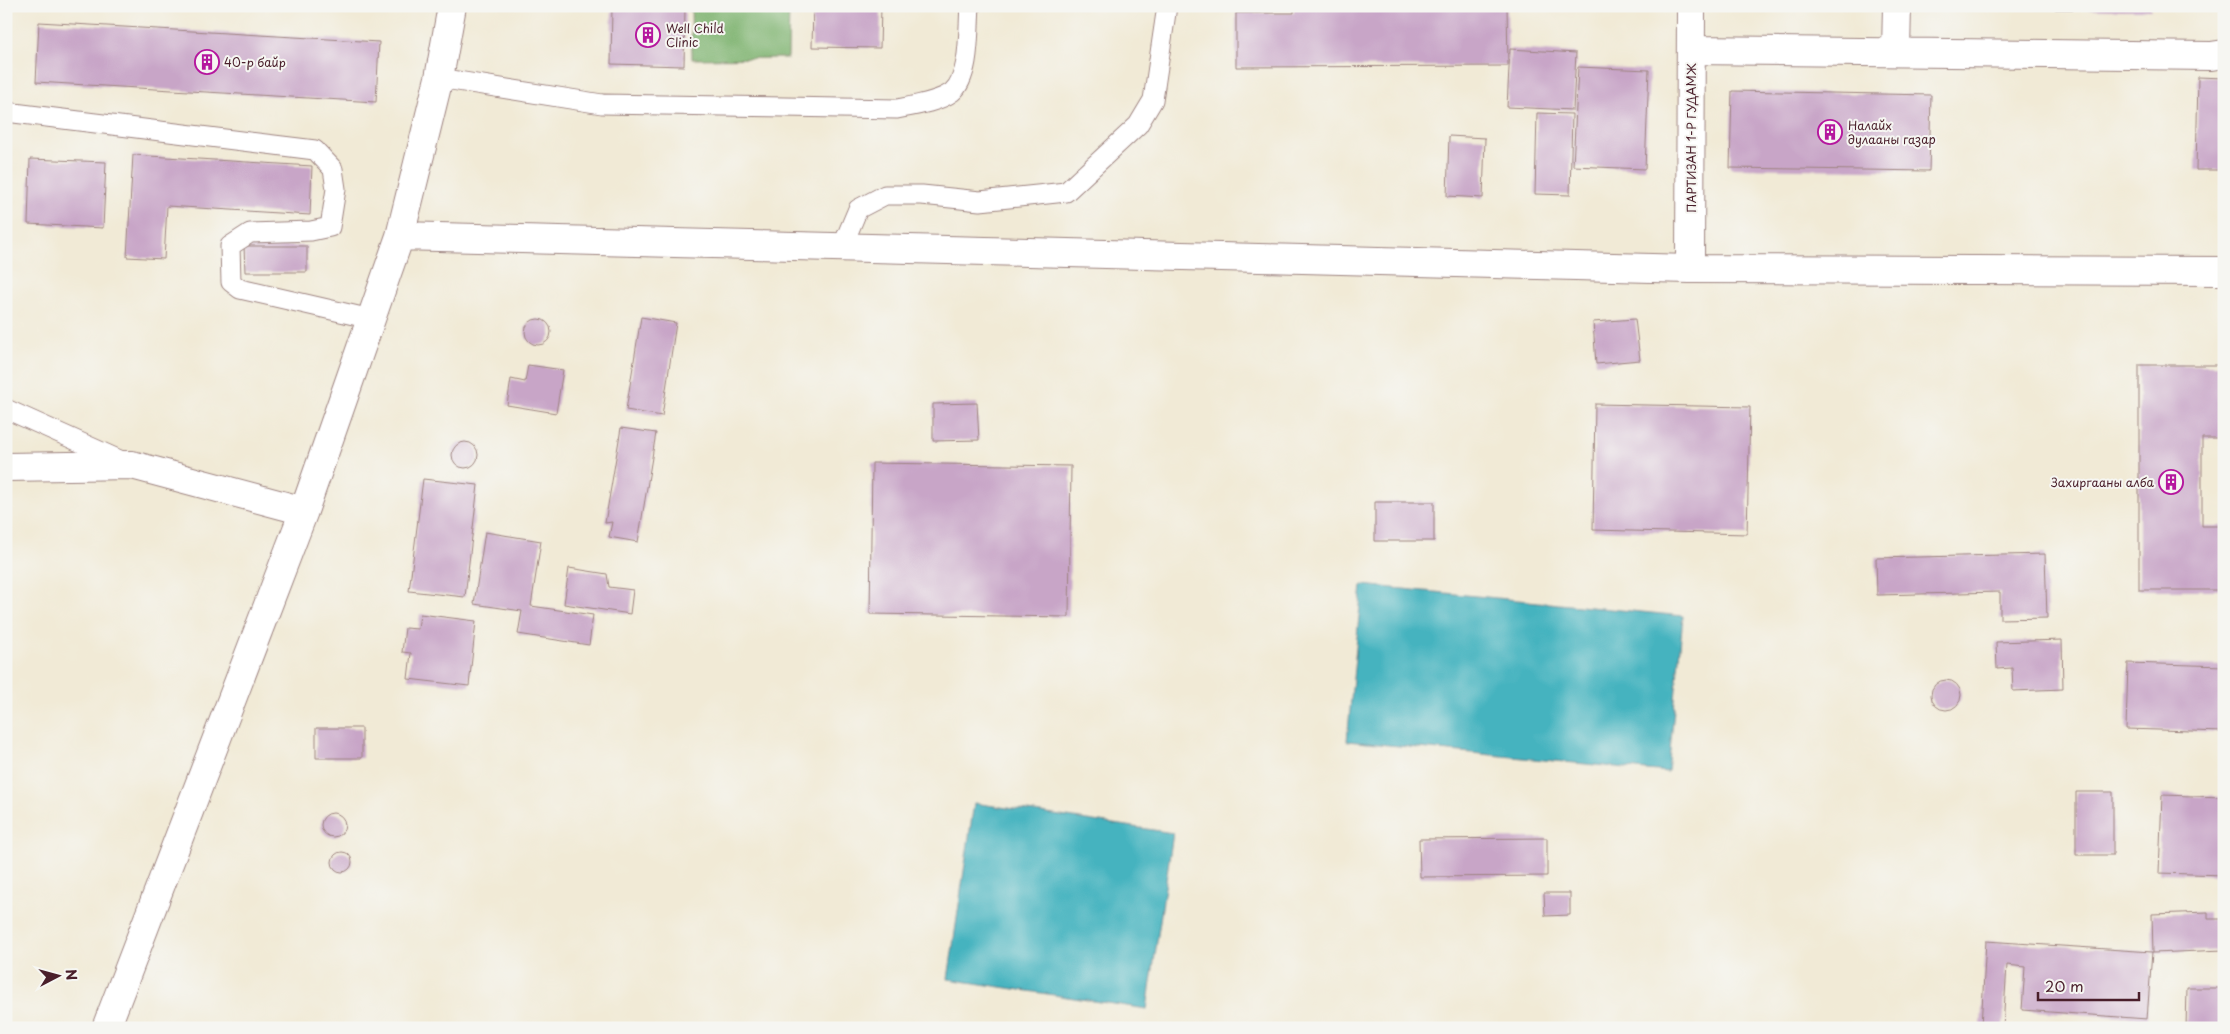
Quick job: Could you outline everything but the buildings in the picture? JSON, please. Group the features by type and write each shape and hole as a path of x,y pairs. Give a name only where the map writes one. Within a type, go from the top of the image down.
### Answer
{"street":[{"path":"106,1028 304,511 400,236 439,78 452,6"},
{"name":"ПАРТИЗАН 1-Р ГУДАМЖ","path":"1690,269 1691,6"},
{"path":"1896,51 1898,6"},
{"path":"1691,50 2224,54"},
{"path":"400,236 1690,269 2224,271"},
{"path":"6,466 132,465 304,511"}],"lane":[{"path":"439,78 602,104 897,110 924,104 952,91 966,67 970,6"},
{"path":"842,247 858,209 885,195 922,195 980,201 1066,192 1138,125 1154,100 1167,6"},
{"path":"6,112 315,150 333,170 336,190 330,227 311,231 250,233 230,246 231,282 240,289 371,319"},
{"path":"6,409 132,465"}],"green space":[{"path":"691,6 789,6 788,58 692,59"}],"water":[{"path":"1362,585 1683,616 1668,772 1347,741"},
{"path":"974,803 1173,833 1147,1009 948,979"}],"place":[{"name":"Well Child Clinic","path":"648,35"},
{"name":"40-р байр","path":"207,62"},
{"name":"Налайх дулааны газар","path":"1830,132"},
{"name":"Захиргааны алба","path":"2171,482"}]}
